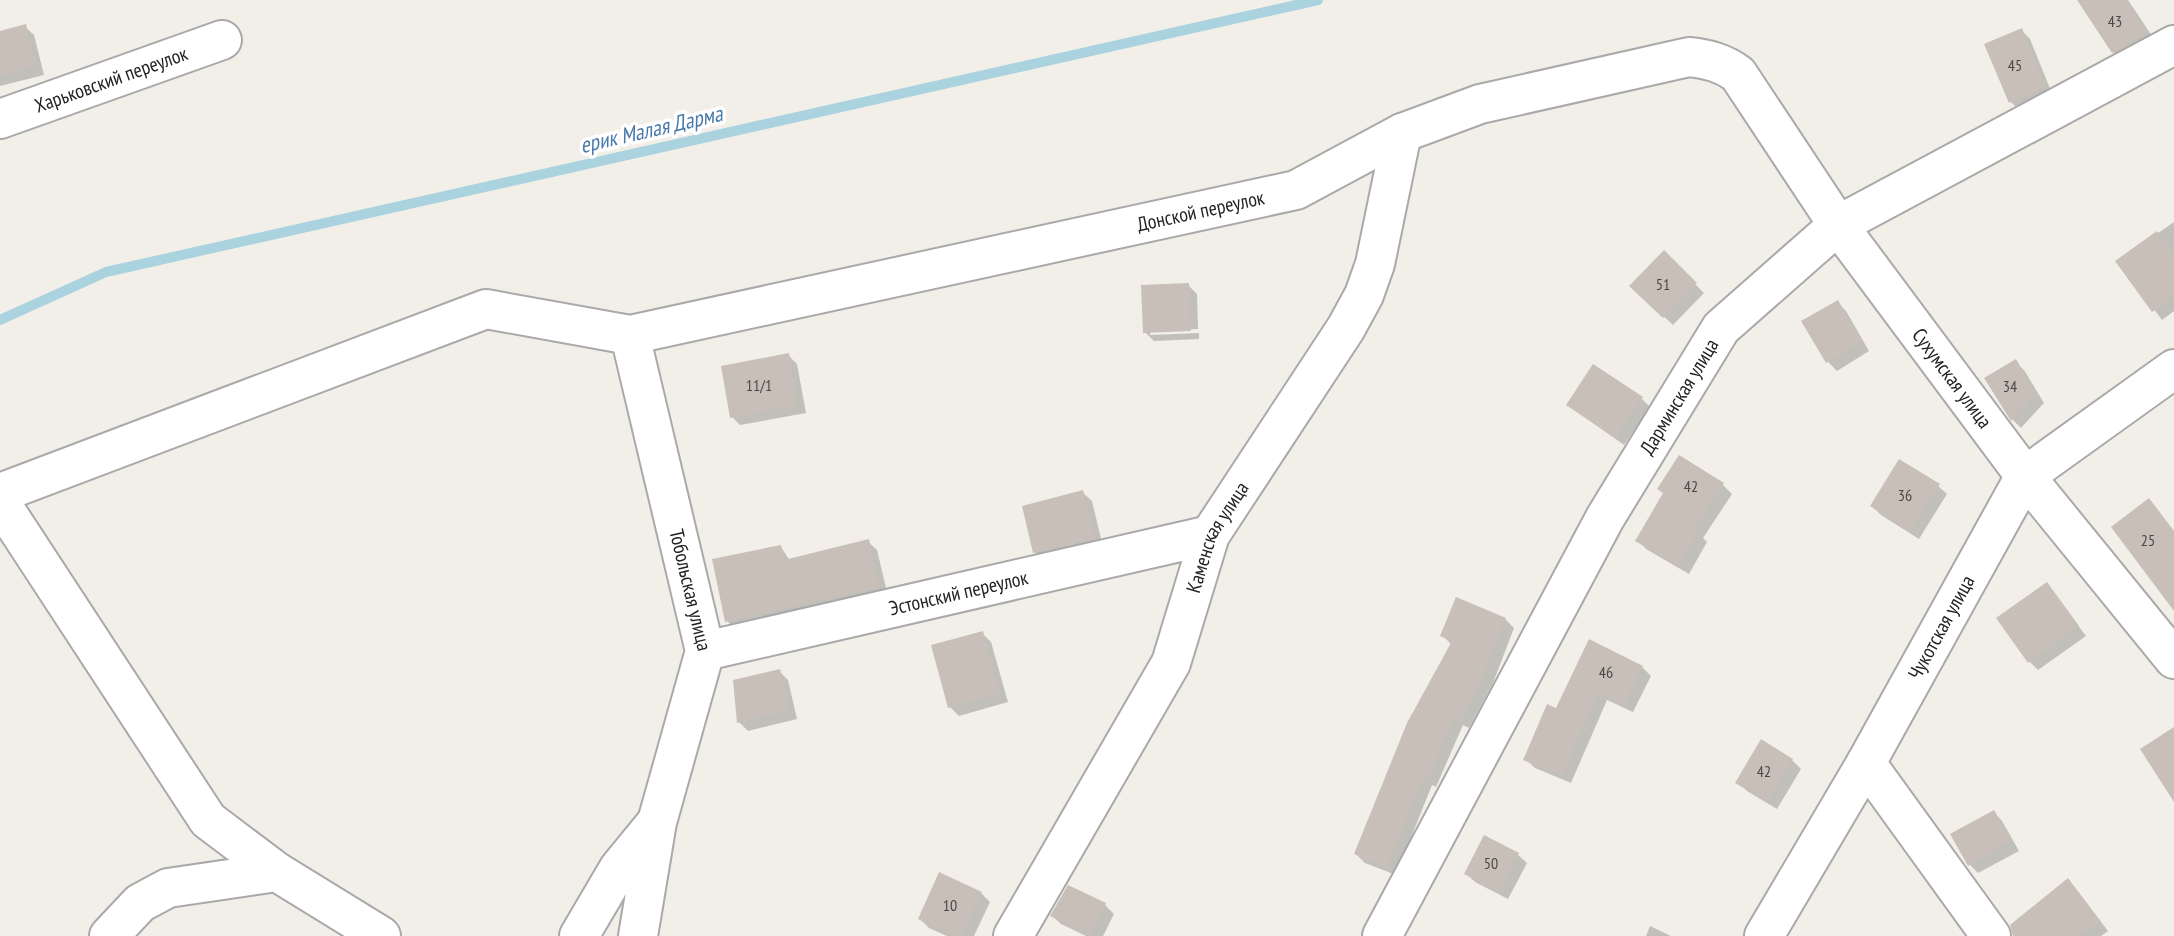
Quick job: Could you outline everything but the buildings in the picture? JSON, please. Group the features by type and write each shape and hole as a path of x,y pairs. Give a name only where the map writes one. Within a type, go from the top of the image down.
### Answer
{"street":[{"name":"Харьковский переулок","path":"0,119 222,40"},
{"name":"Дарминская улица","path":"1382,936 1605,518 1721,328 1838,225 2174,45"},
{"name":"Донской переулок","path":"630,335 1296,190 1402,133 1480,104 1689,57 1726,66 1738,74 1746,86"},
{"name":"Сухумская улица","path":"1746,86 1838,225 2025,476 2174,659"},
{"name":"Каменская улица","path":"1013,936 1171,663 1210,535 1346,328 1364,295 1375,264 1402,133"},
{"path":"0,493 486,309 630,335"},
{"name":"Тобольская улица","path":"630,335 705,651 657,822 638,936"},
{"name":"Чукотская улица","path":"1764,936 1866,763 2025,476 2174,369"},
{"path":"0,502 208,820 277,872 381,936"},
{"name":"Эстонский переулок","path":"705,651 1210,535"},
{"path":"1866,763 1991,936"},
{"path":"579,936 619,868 657,822"},
{"path":"109,936 140,903 168,888 277,872"}],"waterway":[{"name":"ерик Малая Дарма","path":"0,320 106,272 1318,0"}]}
